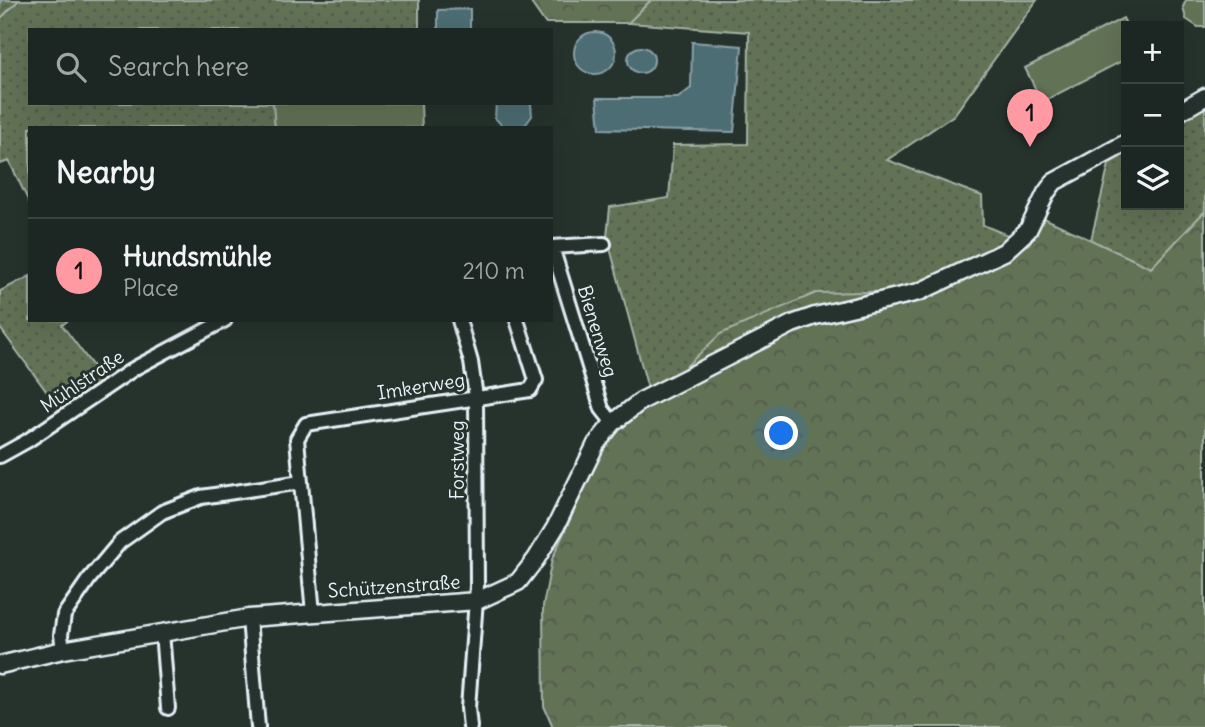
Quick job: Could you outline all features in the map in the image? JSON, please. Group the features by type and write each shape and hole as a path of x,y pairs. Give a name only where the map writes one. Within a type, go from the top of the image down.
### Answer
{"street":[{"path":"1184,109 1205,97"},
{"name":"Schützenstraße","path":"0,665 63,650 249,618 477,601 518,583 555,528 596,444 613,423 641,401 792,324 815,316 919,292 993,257 1020,240 1054,182 1121,146"},
{"path":"553,247 604,244"},
{"name":"Bienenweg","path":"553,250 602,408 613,423"},
{"name":"Mühlstraße","path":"0,456 27,441 135,368 221,322"},
{"name":"Forstweg","path":"459,322 471,362 476,397 477,601 468,708 470,727"},
{"name":"Imkerweg","path":"313,613 297,439 306,424 530,390 536,380 518,322"},
{"path":"63,650 61,635 64,615 89,579 121,542 162,512 201,497 301,482"},
{"path":"249,618 258,727"},
{"path":"162,632 168,708"}],"green space":[{"path":"0,0 19,0 0,19"},
{"path":"19,0 419,0 419,28 28,28 28,105 273,105 275,126 28,126 28,200 9,161 0,164 0,19"},
{"path":"529,0 651,0 628,23 545,23"},
{"path":"651,0 1037,0 954,115 887,160 982,196 983,225 1029,244 651,400 607,237 610,207 669,198 673,145 748,144 749,32 628,23"},
{"path":"1186,0 1205,0 1205,27 1198,27 1186,19 1183,7"},
{"path":"1123,18 1124,21 1121,21 1121,62 1042,102 1025,68"},
{"path":"1205,103 1205,211 1151,268 1091,240 1110,160 1121,154 1121,210 1184,210 1184,116"},
{"path":"273,105 421,105 422,126 275,126"},
{"path":"1205,211 1205,727 553,727 544,706 543,606 552,559 610,432 651,400 720,334 816,293 917,291 1029,244 1044,218 1151,268"},
{"path":"28,277 28,322 66,322 62,325 104,381 60,410 0,328 0,291"}],"water":[{"path":"470,9 470,28 438,28 438,10"},
{"path":"595,32 610,38 616,53 610,68 595,74 580,68 574,53 580,38"},
{"path":"692,42 742,46 734,132 600,129 597,98 678,98 691,88"},
{"path":"641,47 650,51 654,60 650,69 641,73 632,69 628,60 632,51"},
{"path":"496,105 531,105 532,116 524,126 502,126 495,118"}],"place":[{"name":"Hundsmühle","path":"1030,147"}]}
